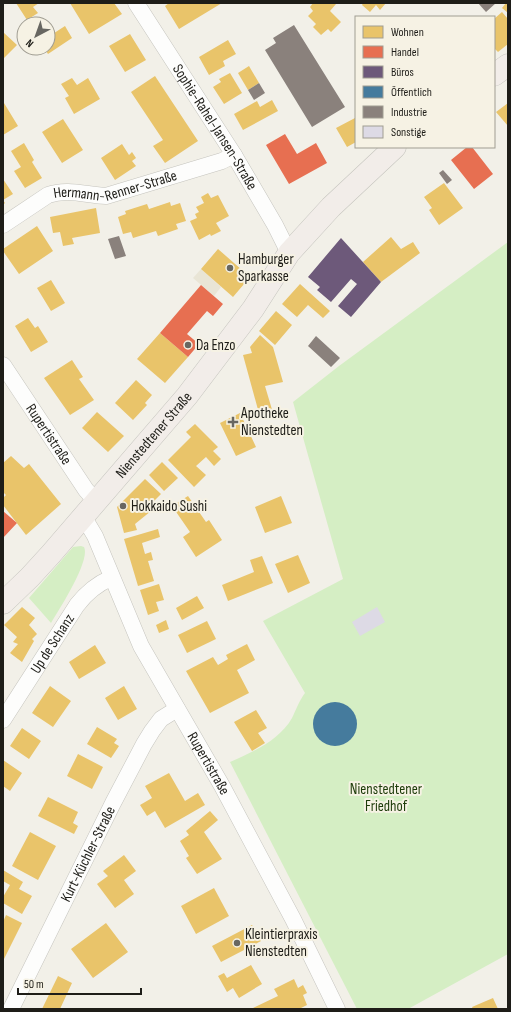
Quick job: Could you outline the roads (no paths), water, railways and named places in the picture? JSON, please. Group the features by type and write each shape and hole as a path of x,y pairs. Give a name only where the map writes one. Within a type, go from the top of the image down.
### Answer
{"street":[{"name":"Sophie-Rahel-Jansen-Straße","path":"136,3 234,155 275,225 289,253"},
{"path":"495,74 508,65"},
{"name":"Nienstedtener Straße","path":"3,603 30,577 192,390 253,309 289,253 331,207 394,148"},
{"name":"Hermann-Renner-Straße","path":"3,225 48,195 56,192 69,191 106,196 222,161 234,155"},
{"name":"Rupertistraße","path":"3,365 86,490 95,536 141,646 222,786 271,878 337,1009"},
{"name":"Up de Schanz","path":"3,720 77,605 100,583 112,578"},
{"name":"Kurt-Küchler-Straße","path":"11,1009 113,803 144,744 161,720 177,709"}],"place":[{"name":"Hamburger Sparkasse","path":"230,268"},
{"name":"Da Enzo","path":"188,345"},
{"name":"Apotheke Nienstedten","path":"233,422"},
{"name":"Hokkaido Sushi","path":"123,506"},
{"name":"Kleintierpraxis Nienstedten","path":"237,943"}],"park label":[{"name":"Nienstedtener Friedhof","path":"386,798"}]}
